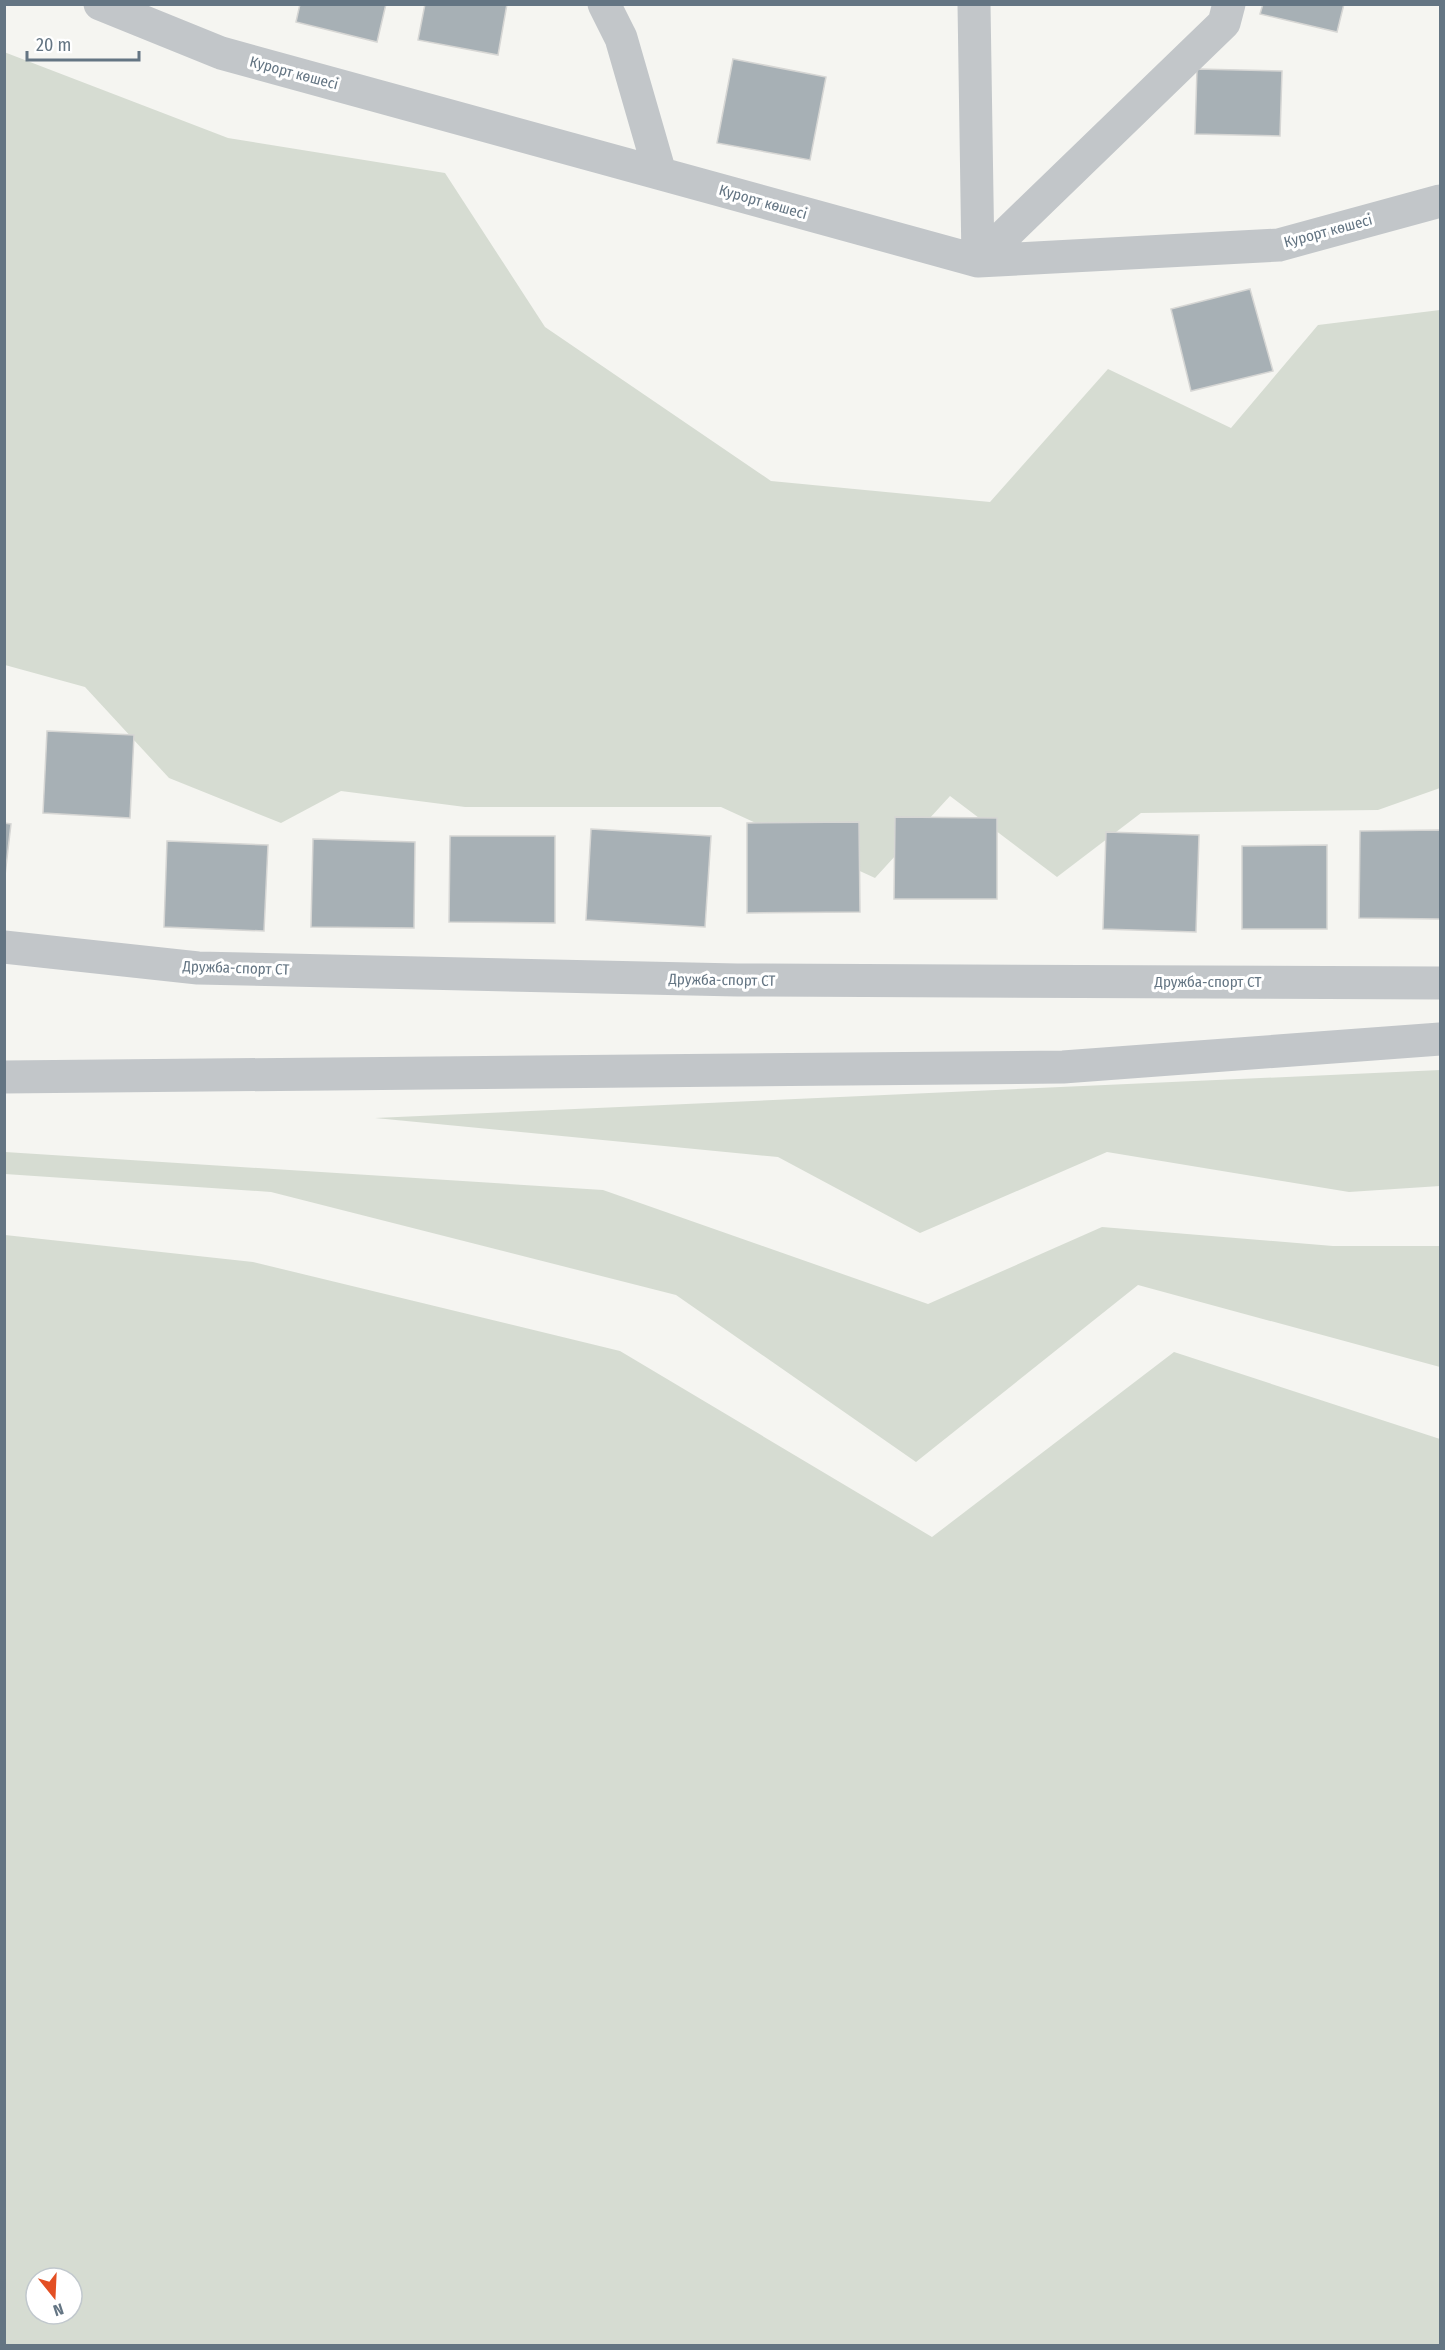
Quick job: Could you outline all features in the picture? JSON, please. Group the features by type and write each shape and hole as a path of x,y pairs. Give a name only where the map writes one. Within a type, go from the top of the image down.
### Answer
{"street":[{"name":"Курорт көшесі","path":"100,4 221,53 978,261 1279,244 1440,201"},
{"path":"604,4 621,38 660,173"},
{"path":"974,4 978,261"},
{"path":"978,261 1224,23 1229,4"},
{"name":"Дружба-спорт СТ","path":"4,946 198,968 737,980 1440,983"},
{"path":"4,1077 1063,1067 1440,1039"}],"shaded area":[{"path":"4,52 228,138 445,173 545,327 771,481 990,502 1108,369 1231,428 1318,325 1440,310 1440,788 1378,810 1141,813 1057,877 950,796 875,878 721,807 465,807 341,791 281,823 169,778 85,687 5,665"},
{"path":"1440,1070 1440,1186 1349,1192 1107,1152 920,1233 778,1157 375,1118"},
{"path":"5,1152 603,1190 928,1304 1102,1227 1333,1246 1440,1246 1440,1367 1138,1285 916,1462 676,1295 271,1192 5,1174"},
{"path":"5,1235 253,1262 620,1351 932,1537 1174,1352 1440,1439 1440,2345 5,2345"}],"building":[{"path":"300,4 386,4 377,42 296,22"},
{"path":"425,4 507,4 498,55 418,40"},
{"path":"1263,4 1344,4 1337,32 1260,14"},
{"path":"733,59 826,77 810,160 717,143"},
{"path":"1197,69 1282,71 1280,136 1195,134"},
{"path":"1250,289 1273,371 1191,391 1171,309"},
{"path":"47,731 134,735 130,818 43,813"},
{"path":"895,817 997,818 997,899 894,899"},
{"path":"859,822 860,912 747,913 747,823"},
{"path":"4,823 11,824 4,884"},
{"path":"591,829 711,836 705,927 586,920"},
{"path":"1440,830 1440,919 1359,918 1360,831"},
{"path":"1106,832 1199,835 1196,932 1103,929"},
{"path":"450,836 555,836 555,923 449,922"},
{"path":"313,839 415,842 414,928 311,927"},
{"path":"167,841 268,845 264,931 164,927"},
{"path":"1327,845 1327,929 1242,929 1242,846"}]}
